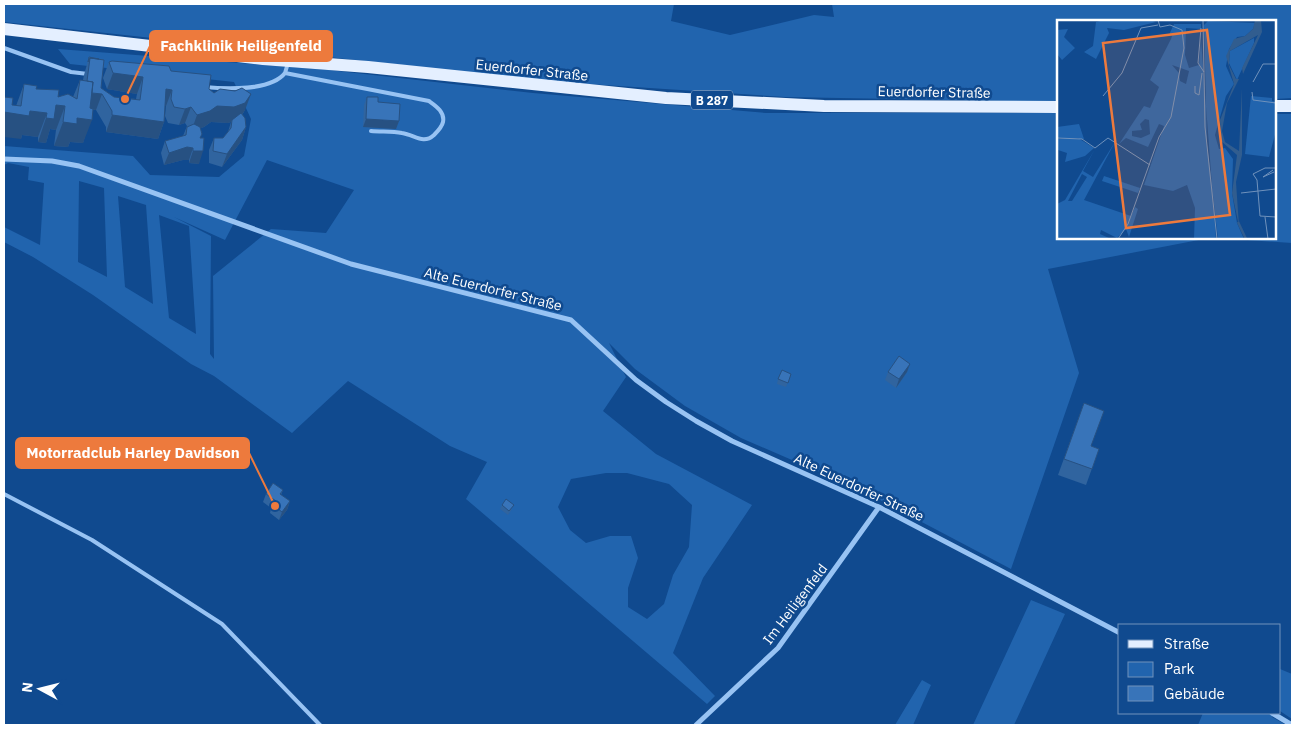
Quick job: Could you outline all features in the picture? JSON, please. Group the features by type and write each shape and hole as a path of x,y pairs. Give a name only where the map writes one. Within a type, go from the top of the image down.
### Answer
{"main road":[{"name":"Euerdorfer Straße","path":"4,29 287,67 666,98 824,106 1057,107"},
{"path":"1276,106 1292,106"}],"street":[{"name":"Alte Euerdorfer Straße","path":"4,159 52,161 79,166 351,264 571,320 636,380 696,421 732,441 879,507 1118,632"},
{"name":"Im Heiligenfeld","path":"696,725 778,648 879,507"},
{"path":"1274,714 1292,725"}],"lane":[{"path":"4,48 71,72 91,74"},
{"path":"198,86 218,88 249,87 272,82 287,67 429,101 438,107 442,114 443,122 439,131 424,140 402,132 371,131"},
{"path":"4,494 92,540 222,624 320,725"}],"green space":[{"path":"4,4 674,4 671,21 730,35 814,15 834,17 832,4 1292,4 1292,98 1276,99 1276,20 1057,20 1057,102 785,97 558,82 4,22"},
{"path":"58,49 329,70 533,93 766,113 1057,113 1057,239 1204,239 1048,269 1079,373 1011,569 861,490 741,438 685,406 635,369 609,343 626,377 603,411 656,454 752,505 703,578 673,653 715,696 707,704 466,499 487,462 450,446 348,381 292,433 214,376 191,364 93,295 33,257 4,242 4,227 40,245 44,183 28,180 29,167 8,163 4,165 4,146 133,156 150,175 219,177 244,156 251,119 234,82 70,64","holes":["267,160 354,190 326,233 271,229 213,276 214,359 210,354 211,236 174,217 225,240","79,181 104,188 107,277 78,262","118,196 146,205 153,304 125,287","159,215 189,226 196,334 169,318","606,473 627,473 669,484 692,505 689,547 673,575 664,604 647,619 628,607 628,588 638,558 631,536 610,536 586,543 570,530 558,507 571,479"]},
{"path":"1276,114 1292,114 1292,243 1234,239 1276,239"},
{"path":"1031,600 1065,614 1014,725 973,725"},
{"path":"1281,669 1292,674 1292,719 1281,712"},
{"path":"922,680 931,685 913,725 895,725"},
{"path":"1203,714 1274,714 1272,717 1286,725 1198,725"}],"building":[{"path":"90,58 104,60 101,88 114,97 140,100 143,77 113,73 109,62 112,61 169,66 171,71 211,75 209,89 214,93 220,89 235,91 242,88 251,94 245,103 234,107 217,106 210,111 197,115 191,107 185,109 174,107 171,99 172,90 166,89 164,122 112,115 112,111 102,94 92,93 93,82 87,81"},
{"path":"80,80 93,82 90,108 93,109 92,120 77,118 77,124 63,122 65,106 56,105 54,119 46,118 47,113 30,111 29,116 4,112 4,97 13,98 12,105 21,106 24,84 37,86 36,89 59,90 58,97 68,94 77,99"},
{"path":"367,97 378,97 378,102 400,104 399,121 366,119"},
{"path":"241,113 245,118 246,127 227,154 213,151 214,138 223,138 231,128 232,120"},
{"path":"194,124 200,127 202,134 200,138 204,138 203,151 193,151 193,148 187,147 169,153 165,141 186,135 187,127"},
{"path":"899,356 910,364 899,379 888,372"},
{"path":"782,370 791,374 788,383 778,379"},
{"path":"1084,403 1104,411 1091,446 1099,449 1092,469 1064,459"},
{"path":"273,483 283,490 280,494 290,501 282,512 273,505 276,501 266,494"},
{"path":"506,499 514,505 509,511 502,505"}],"place":[{"name":"Fachklinik Heiligenfeld","path":"125,99"},
{"name":"Motorradclub Harley Davidson","path":"275,506"}]}
